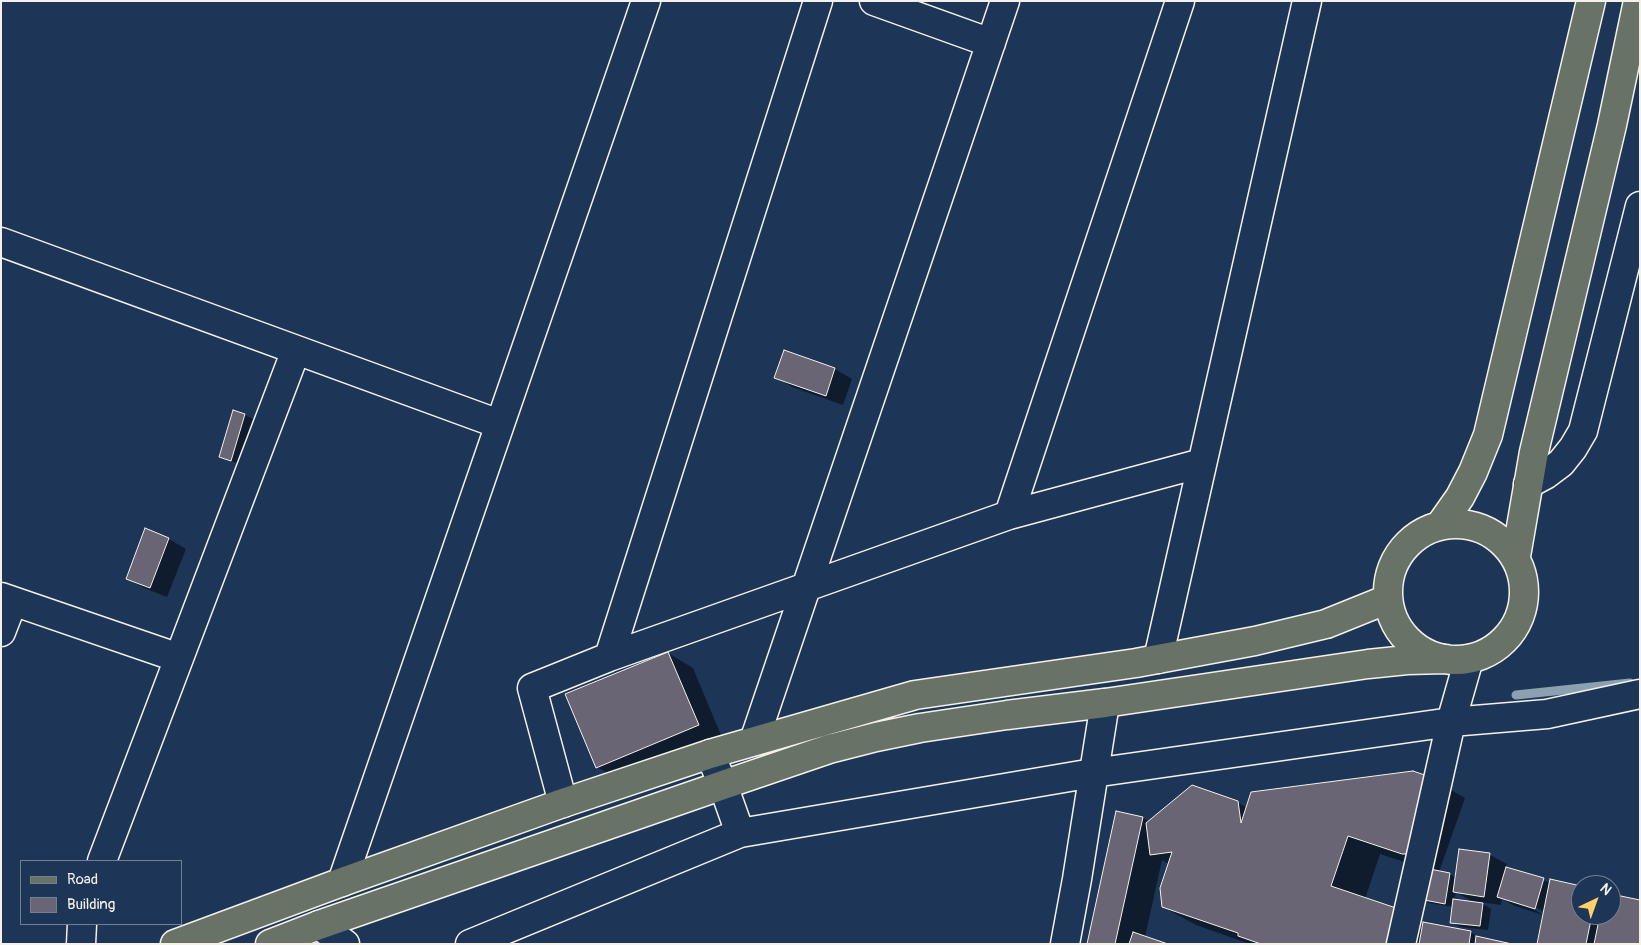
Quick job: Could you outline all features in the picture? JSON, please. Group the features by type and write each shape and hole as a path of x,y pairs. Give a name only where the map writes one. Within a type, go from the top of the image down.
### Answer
{"main road":[{"path":"1441,524 1460,497 1473,472 1488,435 1591,1"},
{"path":"1516,556 1534,452 1612,125 1638,1"},
{"path":"270,944 319,924 723,785 829,749 876,737 997,716 1105,703 1368,664 1407,660 1458,659 1490,651 1508,637 1520,617 1525,595 1522,572 1516,556 1492,533 1468,524 1441,524 1418,534 1400,552 1390,574 1388,599 1392,616 1400,630 1411,643 1425,652 1458,659"},
{"path":"175,944 563,803 710,754 915,694 1136,663 1255,640 1326,624 1388,599"}],"street":[{"path":"342,882 646,1"},
{"path":"609,657 818,1"},
{"path":"874,1 991,43"},
{"path":"754,741 1005,1"},
{"path":"1009,515 1180,1"},
{"path":"1158,659 1307,1"},
{"path":"1528,484 1546,475 1561,463 1574,448 1583,431 1640,206"},
{"path":"1,242 499,424"},
{"path":"102,860 296,350"},
{"path":"563,803 532,688 609,657 1009,515 1202,463"},
{"path":"1,632 7,599 179,658"},
{"path":"1401,944 1451,722 1458,659"},
{"path":"470,944 740,833 1093,774 1451,722 1547,714 1640,694"},
{"path":"1065,944 1105,703"},
{"path":"710,754 740,833"},
{"path":"319,924 345,944"},
{"path":"81,944 82,925"}],"building":[{"path":"784,350 835,368 826,396 774,378"},
{"path":"233,410 245,414 231,461 219,457"},
{"path":"145,528 169,538 150,588 126,579"},
{"path":"668,652 699,725 596,768 565,694"},
{"path":"1413,771 1433,778 1407,854 1348,836 1331,886 1399,909 1392,944 1261,944 1238,936 1238,933 1162,907 1160,888 1172,852 1150,855 1146,823 1192,785 1238,801 1241,823 1251,792"},
{"path":"1116,811 1143,817 1115,944 1087,944"},
{"path":"1459,849 1490,853 1484,897 1453,892"},
{"path":"1506,867 1544,878 1535,909 1497,897"},
{"path":"1425,868 1450,873 1445,904 1419,899"},
{"path":"1550,879 1571,884 1571,925 1590,925 1586,944 1537,944"},
{"path":"1621,896 1640,900 1640,944 1594,944 1598,925 1621,925"},
{"path":"1453,899 1483,903 1480,926 1450,923"},
{"path":"1423,922 1471,931 1469,944 1419,944"},
{"path":"1133,932 1168,944 1129,944"},
{"path":"1476,936 1512,944 1475,944"}],"waterway":[{"path":"1516,695 1630,683"}]}
